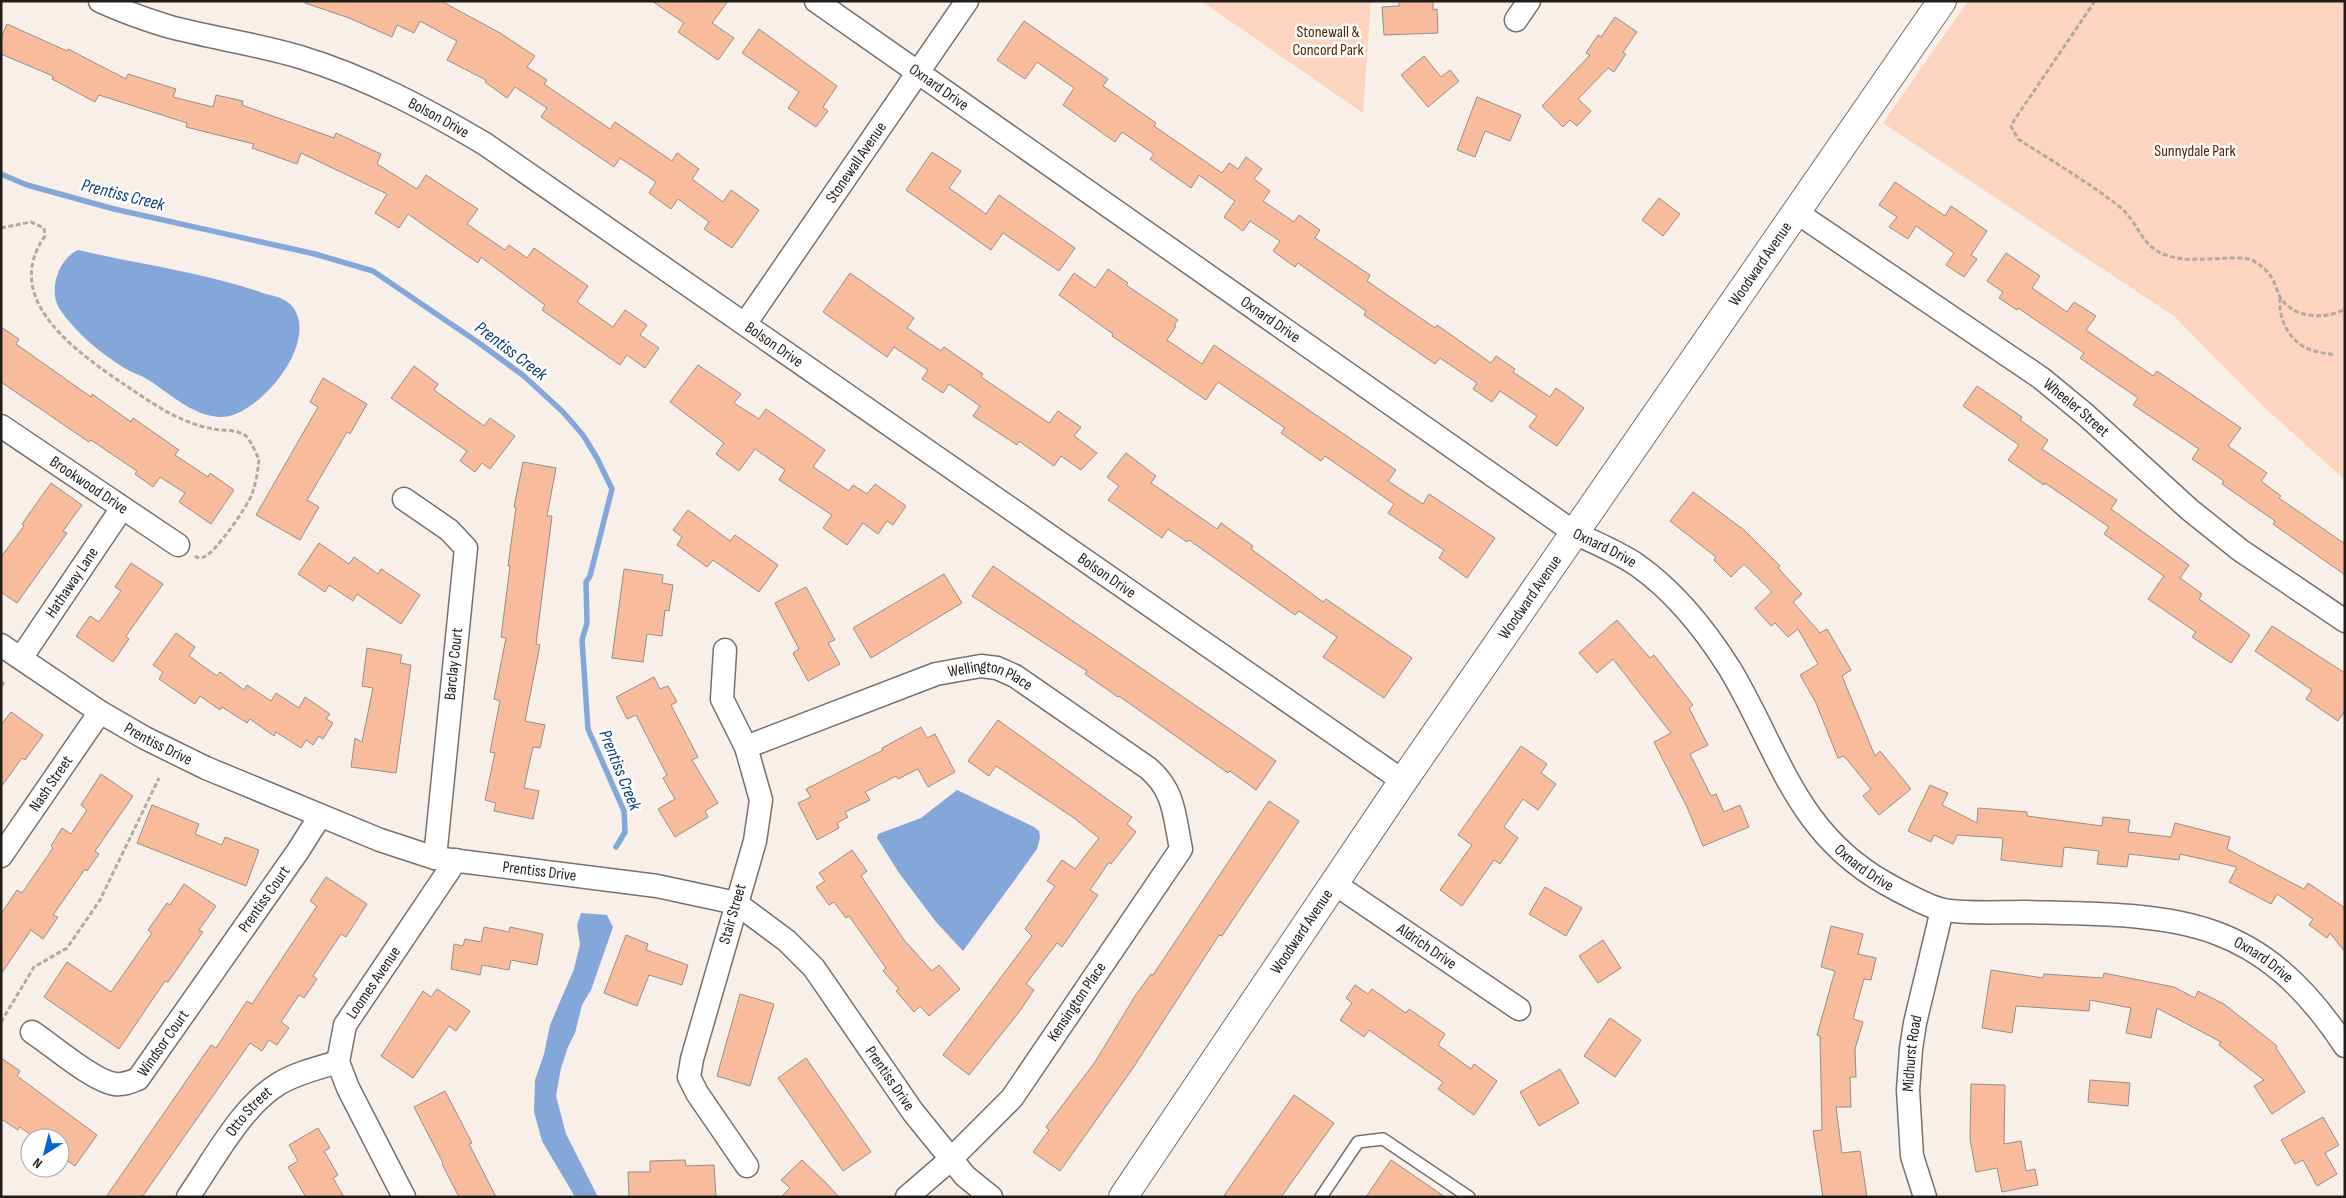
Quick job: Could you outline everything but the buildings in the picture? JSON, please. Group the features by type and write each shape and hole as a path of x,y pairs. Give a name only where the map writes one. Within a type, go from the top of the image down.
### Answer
{"main road":[{"name":"Woodward Avenue","path":"1123,1197 1403,781 1942,1"}],"street":[{"name":"Bolson Drive","path":"100,1 133,15 168,26 253,44 349,74 406,100 485,144 1403,781"},
{"name":"Oxnard Drive","path":"816,1 1575,533 1636,564 1660,585 1707,635 1746,697 1794,793 1818,828 1837,848 1886,883 1942,910 2124,915 2174,920 2198,926 2244,945 2288,976 2324,1016 2345,1046"},
{"name":"Stonewall Avenue","path":"745,324 968,1"},
{"path":"1516,20 1528,1"},
{"name":"Wheeler Street","path":"1796,212 2041,378 2086,415 2211,527 2240,550 2345,621"},
{"name":"Brookwood Drive","path":"1,426 178,545"},
{"name":"Barclay Court","path":"404,499 448,530 466,548 445,859"},
{"name":"Hathaway Lane","path":"20,658 122,508"},
{"name":"Prentiss Drive","path":"1,644 100,712 145,738 206,768 380,840 445,859 657,886 736,903 787,941 814,968 913,1112 966,1176 991,1197"},
{"name":"Stair Street","path":"725,650 722,699 746,747 761,800 755,841 736,903 689,1077 697,1093 747,1166"},
{"name":"Wellington Place","path":"746,747 936,674 982,666 997,668 1015,676 1157,776 1170,794 1178,832"},
{"name":"Nash Street","path":"1,856 100,712"},
{"name":"Prentiss Court","path":"208,982 320,816"},
{"name":"Kensington Place","path":"907,1197 951,1159 1012,1098 1181,848 1178,832"},
{"name":"Loomes Avenue","path":"338,1062 345,1026 445,859"},
{"name":"Aldrich Drive","path":"1335,884 1518,1008"},
{"name":"Midhurst Road","path":"1925,1197 1912,1156 1910,1072 1915,1023 1942,910"},
{"name":"Windsor Court","path":"32,1032 94,1075 114,1084 126,1084 138,1079 145,1071 208,982"},
{"path":"338,1062 348,1088 404,1197"},
{"name":"Otto Street","path":"188,1197 242,1117 265,1093 294,1076 338,1062"}],"lane":[{"path":"1321,1197 1358,1142 1383,1140 1469,1197"}],"path":[{"path":"2095,1 2011,126 2018,139 2120,207 2135,224 2138,234 2164,254 2177,258 2250,259 2261,265 2272,276 2284,304 2296,311 2314,316 2335,315 2345,309"},
{"path":"1,228 31,222 44,228 45,236 30,262 31,279 35,296 53,329 72,348 131,389 181,419 200,427 240,434 250,441 259,459 252,494 228,533 204,558 198,558 178,545"},
{"path":"2280,297 2278,312 2284,325 2296,340 2306,348 2334,355"},
{"path":"1,686 4,682"},
{"path":"1,1022 34,967 67,948 100,900 159,778"}],"green space":[{"name":"Stonewall & Concord Park","path":"1201,1 1371,1 1363,113"},
{"name":"Sunnydale Park","path":"1968,1 2345,1 2345,480 2264,407 2175,317 1883,123"}],"water":[{"path":"78,250 196,274 243,286 282,299 290,304 298,319 299,336 293,355 282,374 268,391 252,405 236,414 220,417 210,416 190,408 147,379 107,357 89,342 65,317 56,301 55,284 57,275 65,260"},
{"path":"957,790 1034,827 1039,831 1040,838 1037,849 963,951 936,922 899,873 877,838 878,834 921,818"},
{"path":"581,913 607,915 613,927 591,990 582,1005 575,1033 561,1068 556,1096 566,1134 598,1197 575,1197 542,1141 534,1112 535,1080 544,1054 550,1025 574,969 580,944 577,925"}],"waterway":[{"name":"Prentiss Creek","path":"1,174 27,185 114,209 315,254 373,271 524,376 563,412 583,435 612,489 590,576 586,582 587,623 582,640 588,729 624,811 625,832 616,847"}]}
